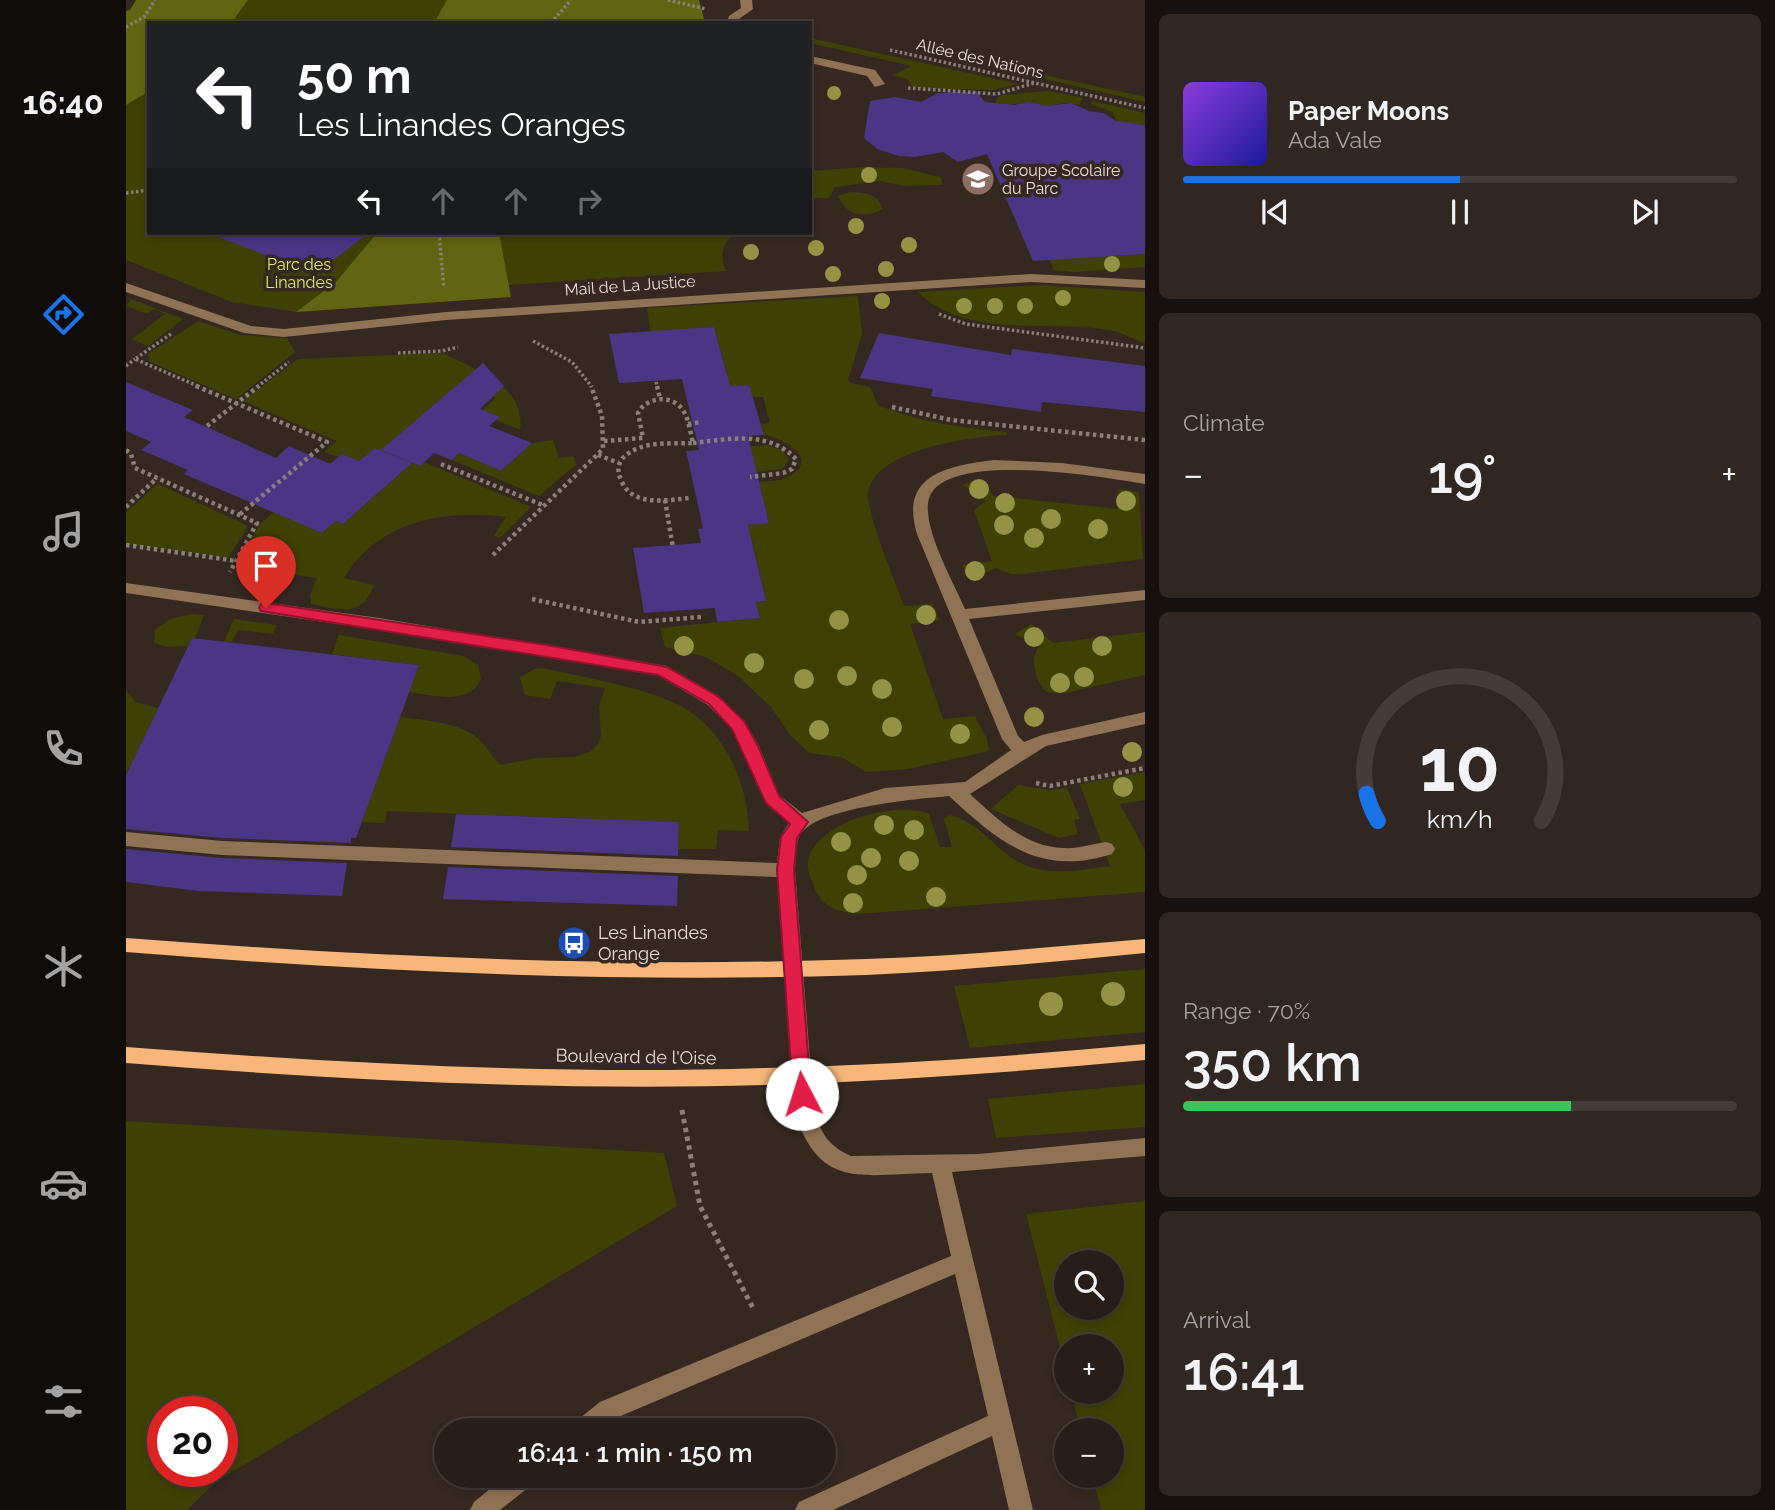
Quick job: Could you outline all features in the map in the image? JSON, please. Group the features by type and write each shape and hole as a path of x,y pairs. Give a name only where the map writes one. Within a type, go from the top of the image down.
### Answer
{"main road":[{"path":"126,945 253,956 475,967 792,968 938,964 1145,946"},
{"name":"Boulevard de l'Oise","path":"126,1055 347,1072 677,1079 800,1078 1054,1062 1145,1052"}],"street":[{"path":"733,21 733,18 747,9 746,0"},
{"path":"812,59 871,73 879,84"},
{"name":"Mail de La Justice","path":"126,286 257,332 296,333 508,311 1031,278 1145,284"},
{"path":"1023,751 1012,739 922,525 920,503 923,492 931,484 958,471 997,464 1145,479"},
{"path":"126,588 547,650 662,670 714,701 738,725 750,746 772,799 800,822"},
{"path":"959,615 1145,595"},
{"path":"1145,718 1059,736 1023,751 979,782 955,791 885,795 830,810 800,822 789,837 786,870 800,1078 804,1110 817,1147 833,1159 850,1165 978,1163 1145,1147"},
{"path":"955,791 1005,836 1045,853 1064,855 1105,849"},
{"path":"126,839 222,848 786,870"},
{"path":"940,1164 1021,1510"},
{"path":"598,1418 608,1410 963,1261"},
{"path":"807,1510 999,1422"},
{"path":"482,1510 510,1488"}],"path":[{"path":"126,27 139,23 149,14 155,0"},
{"path":"553,21 571,0"},
{"name":"Allée des Nations","path":"890,50 1145,108"},
{"path":"879,84 917,90 997,94 1035,83"},
{"path":"126,193 147,190"},
{"path":"439,235 446,316"},
{"path":"931,310 966,324 1145,348"},
{"path":"494,555 598,455 604,441 603,423 595,395 578,366 551,348 512,333 508,311"},
{"path":"126,366 200,313"},
{"path":"207,426 299,353 296,333"},
{"path":"135,359 327,442 239,515"},
{"path":"656,382 660,399"},
{"path":"604,441 643,438 640,409 648,402 660,399 679,406 685,413 693,443"},
{"path":"892,407 951,420 1145,440"},
{"path":"688,424 702,422"},
{"path":"690,498 651,501 626,491 617,472 619,463 627,453 638,448 764,438 780,443 796,459 792,469 783,473 750,477"},
{"path":"126,450 131,454 131,462 135,468 257,523 214,600"},
{"path":"598,455 619,463"},
{"path":"441,464 545,506"},
{"path":"126,508 158,478"},
{"path":"665,500 673,548"},
{"path":"126,545 236,561"},
{"path":"532,599 639,622 701,617"},
{"path":"1028,781 1049,786 1145,768"},
{"path":"677,1079 700,1206 770,1342"}],"green space":[{"name":"Parc des Linandes","path":"136,0 699,0 704,21 147,21 147,235 732,235 723,250 726,271 507,285 511,297 296,312 232,302 126,260 126,11 130,10"},
{"path":"812,38 1018,84 993,90 914,88 907,79 893,75 912,66 812,43"},
{"path":"1012,68 1145,97 1145,102 1010,71"},
{"path":"1049,91 1083,98 1079,105 1065,103 1046,106 1029,102 995,107 997,98 1002,95"},
{"path":"1092,101 1145,113 1145,125 1117,122 1113,112 1091,104"},
{"path":"864,167 902,168 940,177 943,185 905,186 880,181 835,187 829,198 812,198 812,171"},
{"path":"850,192 874,197 882,209 863,215 851,212 838,196"},
{"path":"1108,248 1112,256 1145,254 1145,267 1074,272 1054,270 1050,260"},
{"path":"1039,285 1145,292 1145,343 1109,330 1009,325 960,317 938,307 918,292"},
{"path":"858,296 862,334 848,380 851,383 870,387 878,405 894,411 957,426 1007,432 1007,435 971,438 924,449 885,468 872,481 868,497 873,521 904,606 933,604 939,620 910,624 943,719 975,716 987,739 989,751 908,769 866,772 841,757 809,753 791,736 770,706 738,676 706,657 665,647 660,628 760,618 756,602 766,601 752,540 737,526 769,523 759,482 790,476 800,467 802,461 794,448 787,443 764,435 761,424 770,423 763,397 752,397 749,385 720,387 727,373 714,327 651,334 647,308"},
{"path":"126,297 183,319 148,346 132,339 165,314 154,309 147,314 126,306 131,300"},
{"path":"198,321 240,335 287,338 295,352 236,399 149,361 148,354"},
{"path":"442,353 483,373 507,391 520,415 520,430 496,420 499,417 482,410 496,398 467,386 389,454 375,448 359,461 342,454 338,457 324,452 337,441 243,401 298,359"},
{"path":"553,440 559,458 573,456 577,464 539,496 452,460 459,453 501,471 532,443"},
{"path":"767,445 782,450 789,460 782,469 756,472 750,446"},
{"path":"406,460 419,466 424,462 531,507 500,538 494,536 506,517 483,515 436,518 414,523 394,532 375,543 358,559 344,578 374,585 363,603 348,609 311,604 310,595 317,578 236,567 260,524 290,498 292,519 322,533 336,521 343,524 399,475"},
{"path":"978,479 994,496 1118,509 1119,489 1139,492 1143,559 1022,574 1011,574 996,568 971,580 962,565 992,561 974,510 986,501 962,485"},
{"path":"158,484 248,526 228,558 126,544 126,512"},
{"path":"192,614 204,615 195,638 192,638 188,646 167,647 154,643 155,630 170,619"},
{"path":"234,619 276,625 273,634 238,630 232,642 224,642"},
{"path":"1031,624 1053,643 1145,632 1145,675 1065,693 1046,692 1039,682 1034,663 1036,651 1040,646 1015,634"},
{"path":"339,635 463,656 478,665 481,680 475,688 458,696 409,692 418,665 332,654"},
{"path":"542,668 644,692 696,716 718,739 735,768 745,799 749,831 718,830 716,849 678,849 679,822 387,811 385,823 243,818 126,790 362,821 400,717 439,722 467,731 479,739 501,765 535,758 575,757 590,752 601,736 599,707 605,688 557,681 550,699 525,695 520,678 534,669"},
{"path":"126,691 136,702 158,708 126,775"},
{"path":"1145,772 1145,800 1120,804 1145,850 1145,892 859,914 839,910 823,901 809,873 808,863 813,849 825,836 858,818 897,810 915,810 929,814 940,847 952,847 944,819 949,815 968,822 1026,866 1049,871 1074,871 1110,866 1080,784"},
{"path":"1018,785 1050,790 1067,788 1080,819 1074,820 1078,834 1059,838 991,809"},
{"path":"1145,969 1145,1032 970,1048 954,986"},
{"path":"1145,1084 1145,1127 996,1138 988,1099"},
{"path":"126,1121 664,1153 677,1206 238,1468 238,1396 147,1396 147,1487 211,1487 187,1510 126,1510"},
{"path":"1145,1201 1145,1510 1101,1510 1095,1488 1124,1488 1124,1418 1078,1418 1074,1404 1124,1404 1124,1334 1057,1334 1026,1214"}],"shaded area":[{"path":"136,0 248,0 232,21 147,21 147,92 126,105 126,11 130,10"},
{"path":"447,0 699,0 704,21 435,21"},
{"path":"375,235 499,235 511,297 296,312 336,282"}],"building":[{"path":"977,92 985,102 1014,105 1029,102 1047,106 1071,103 1089,111 1103,113 1116,121 1145,125 1145,254 1033,261 987,154 958,162 943,152 915,157 899,156 877,149 864,138 870,101 895,97 921,102 938,93"},
{"path":"216,235 366,235 315,274"},
{"path":"714,327 730,386 749,385 764,435 748,436 769,523 748,525 766,601 756,602 760,618 717,622 715,608 644,613 633,548 701,543 698,529 703,528 686,451 699,450 682,379 619,383 609,334"},
{"path":"879,333 1011,355 1012,349 1145,366 1145,412 1042,402 1041,412 931,396 933,389 860,378"},
{"path":"483,363 504,386 480,409 500,417 489,426 532,443 501,471 459,453 452,460 434,453 420,466 381,450"},
{"path":"126,382 193,410 184,417 276,458 289,446 330,464 342,454 359,461 375,448 412,463 343,524 336,521 322,533 184,474 188,470 141,450 151,442 126,431"},
{"path":"192,638 419,665 356,838 351,838 351,843 222,838 126,829 126,775"},
{"path":"456,814 679,822 678,856 451,847"},
{"path":"126,849 222,858 347,863 342,896 198,891 126,882"},
{"path":"448,867 678,876 677,906 443,899"}],"place":[{"name":"Groupe Scolaire du Parc","path":"978,179"},
{"name":"Les Linandes Orange","path":"574,943"}],"route":[{"path":"266,608 662,670 714,701 738,725 750,746 772,799 800,822 789,837 786,870 802,1094"}]}
